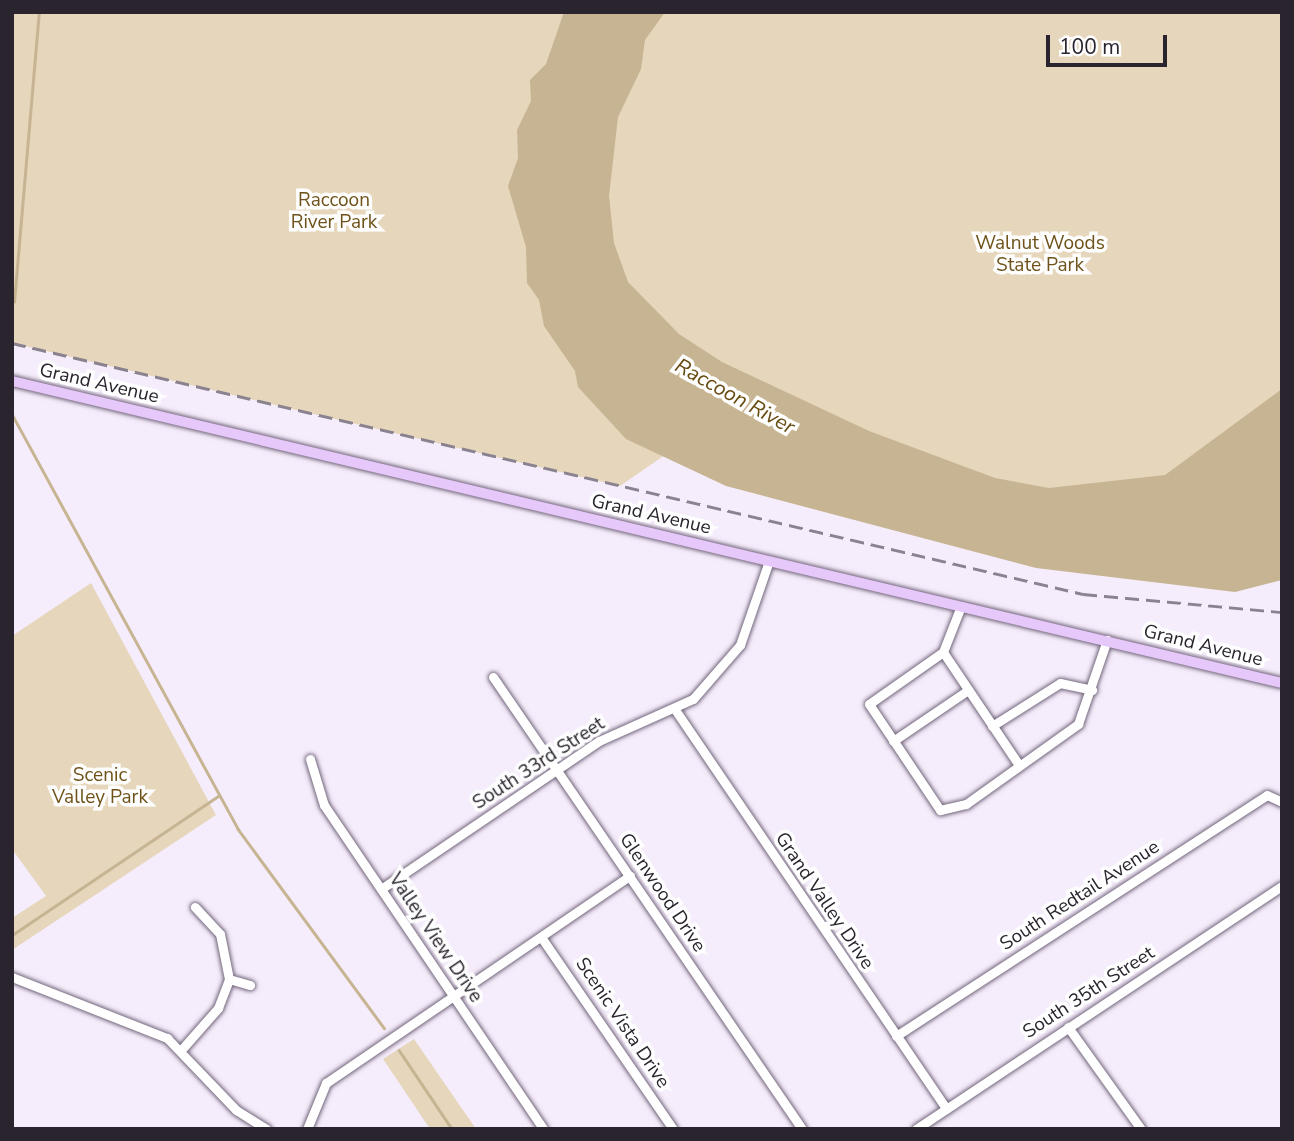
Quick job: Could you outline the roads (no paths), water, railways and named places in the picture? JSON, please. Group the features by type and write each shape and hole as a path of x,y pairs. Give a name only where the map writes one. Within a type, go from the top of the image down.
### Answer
{"main road":[{"name":"Grand Avenue","path":"12,382 1282,683"}],"street":[{"name":"South 33rd Street","path":"381,889 599,741 676,711 715,678 740,645 769,561"},
{"path":"961,606 943,652 869,704 940,810 966,804 1078,724 1092,690 1107,640"},
{"path":"943,652 1019,765"},
{"name":"Glenwood Drive","path":"493,677 802,1129"},
{"path":"992,726 1060,683 1092,690"},
{"path":"893,741 968,690"},
{"name":"Grand Valley Drive","path":"676,711 946,1109"},
{"name":"Valley View Drive","path":"310,759 324,805 543,1129"},
{"name":"South Redtail Avenue","path":"896,1036 1267,795 1282,802"},
{"path":"307,1129 326,1083 630,876"},
{"name":"South 35th Street","path":"915,1129 1282,886"},
{"path":"182,1049 218,1008 229,979 220,934 195,907"},
{"name":"Scenic Vista Drive","path":"541,937 673,1129"},
{"path":"12,977 131,1020 182,1049 236,1110 266,1129"},
{"path":"229,979 250,985"},
{"path":"1068,1027 1141,1129"}],"water":[{"name":"Raccoon River","path":"564,12 665,12 645,40 641,69 618,117 609,196 614,243 628,282 679,334 722,362 869,431 995,478 1049,488 1165,475 1282,389 1282,580 1235,592 1036,568 726,486 626,439 578,387 575,371 544,326 539,300 527,283 526,247 508,186 518,158 517,130 531,101 530,80 546,64"}],"waterway":[{"path":"14,302 39,12"},
{"path":"12,414 238,829 384,1028"},
{"path":"12,935 218,796"},
{"path":"399,1050 452,1129"}],"railway":[{"path":"12,343 1083,594 1282,612"}],"park label":[{"name":"Raccoon River Park","path":"334,212"},
{"name":"Walnut Woods State Park","path":"1040,255"},
{"name":"Scenic Valley Park","path":"100,787"}]}
